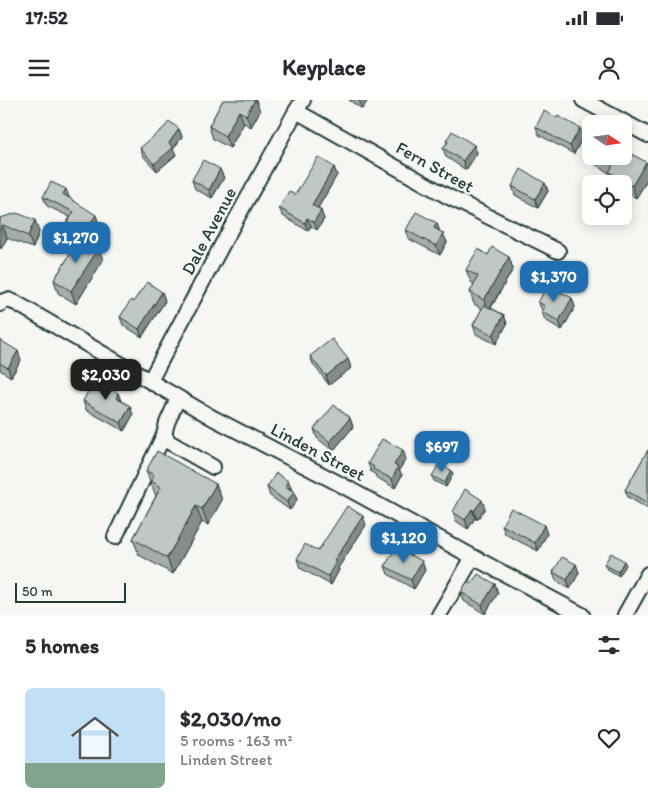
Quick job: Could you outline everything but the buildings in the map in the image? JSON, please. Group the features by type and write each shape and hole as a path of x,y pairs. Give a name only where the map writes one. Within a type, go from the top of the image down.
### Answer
{"street":[{"path":"583,100 648,135"},
{"name":"Fern Street","path":"300,106 447,196 558,252"},
{"name":"Dale Avenue","path":"150,381 225,240 300,106"},
{"name":"Linden Street","path":"0,304 8,300 212,418 338,482 582,615"},
{"path":"115,537 164,435 178,398"},
{"path":"164,435 169,442 213,467"},
{"path":"439,615 473,557"},
{"path":"625,615 648,574"}]}
